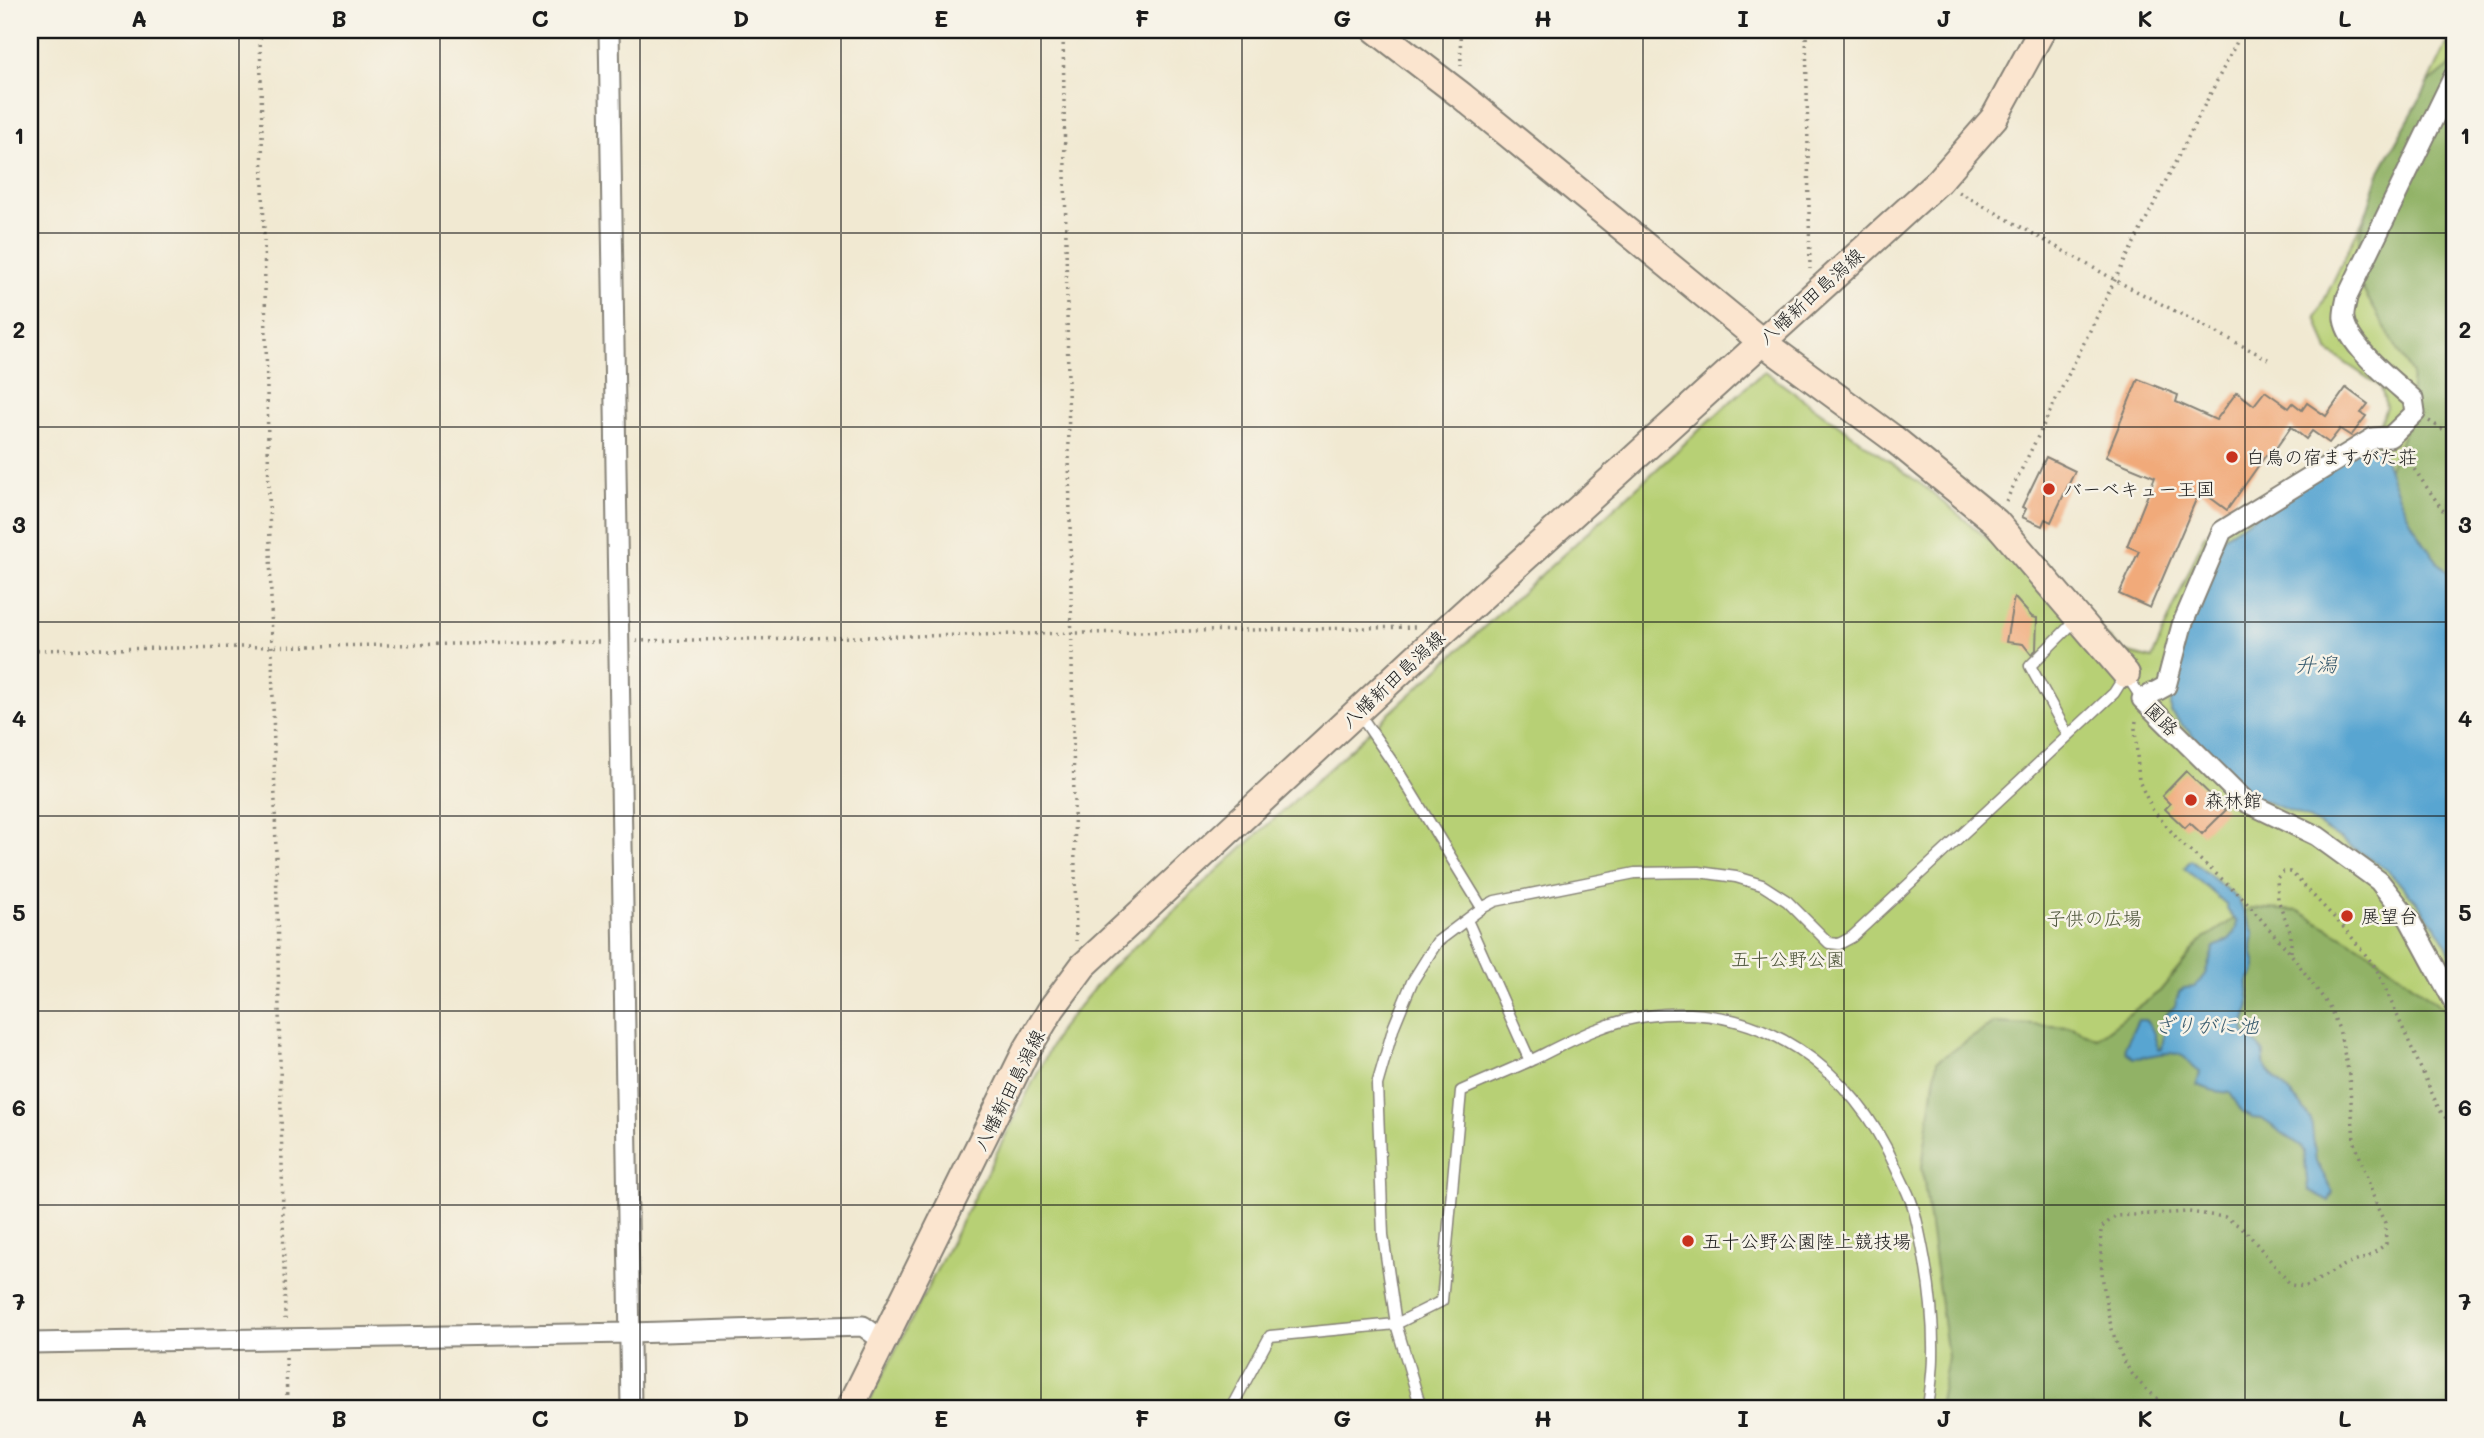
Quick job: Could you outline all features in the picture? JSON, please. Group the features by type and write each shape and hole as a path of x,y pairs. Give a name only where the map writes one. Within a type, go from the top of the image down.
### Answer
{"main road":[{"path":"1376,30 1462,96 1761,341 1894,439 1996,522 2126,674"},
{"name":"八幡新田島潟線","path":"850,1408 1026,1051 1052,1008 1083,966 1440,635 1939,181 1994,118 2042,30"}],"street":[{"path":"609,30 631,1408"},
{"path":"2415,413 2413,399 2378,368 2354,340 2344,318 2347,297 2454,76"},
{"name":"園路","path":"2415,413 2390,436 2373,438 2222,531 2182,625 2166,687 2142,699 2246,802 2317,836 2379,881 2409,919 2454,1002"},
{"path":"30,1343 630,1333 863,1326 882,1340"}],"lane":[{"path":"2068,735 2030,666 2078,618"},
{"path":"1421,1408 1396,1324 1383,1235 1377,1085 1394,1026 1412,982 1437,942 1495,901 1635,873 1699,872 1736,877 1762,885 1787,901 1829,943 1839,944 1852,937 2114,693 2126,674 2142,699"},
{"path":"1358,711 1482,908"},
{"path":"1466,920 1530,1060"},
{"path":"1231,1408 1270,1336 1396,1324 1442,1301 1461,1091 1591,1030 1646,1016 1706,1014 1749,1026 1797,1046 1836,1077 1889,1152 1915,1212 1930,1299 1933,1356 1928,1408"}],"path":[{"path":"260,30 287,1408"},
{"path":"1063,30 1076,941 1083,966"},
{"path":"1460,30 1462,96"},
{"path":"1806,30 1810,269 1816,292"},
{"path":"1996,522 2115,280 2243,30"},
{"path":"1939,181 2115,280 2268,359"},
{"path":"2415,413 2454,436"},
{"path":"2390,436 2454,526"},
{"path":"2454,484 2451,489 2454,499"},
{"path":"30,650 618,642 1417,626 1440,635"},
{"path":"2142,699 2135,728 2139,781 2152,809 2180,843 2239,894 2291,954 2329,1006 2339,1029 2349,1075 2354,1140 2385,1223 2386,1244 2368,1256 2305,1287 2291,1285 2244,1229 2225,1217 2189,1212 2115,1216 2101,1228 2100,1242 2113,1334 2127,1367 2141,1385 2169,1408"},
{"path":"2291,954 2291,934 2278,900 2277,878 2283,872 2291,872 2346,930 2376,968 2439,1109 2454,1129"}],"green space":[{"name":"五十公野公園","path":"2454,30 2454,1408 866,1408 1060,1029 1111,968 1764,371 1929,490 2125,652 2152,659 2204,536 2380,422 2386,407 2381,387 2328,351 2316,317"},
{"path":"2454,63 2454,583 2387,500 2389,468 2408,423 2412,374 2359,283 2359,237 2379,173 2429,83"},
{"path":"2250,908 2299,911 2371,953 2454,1016 2454,1408 1939,1408 1948,1357 1922,1167 1937,1061 1994,1023 2071,1027 2097,1038 2160,991 2201,941"}],"water":[{"name":"升潟","path":"2366,443 2381,448 2407,514 2438,562 2454,580 2454,962 2443,937 2418,903 2386,869 2307,818 2257,798 2222,767 2171,713 2177,638 2223,537"},
{"name":"ざりがに池","path":"2191,860 2238,899 2254,934 2252,948 2256,966 2248,982 2250,1002 2245,1033 2264,1053 2264,1065 2269,1072 2301,1105 2311,1120 2316,1161 2333,1192 2329,1201 2308,1190 2301,1146 2262,1119 2252,1118 2242,1112 2230,1093 2197,1085 2200,1072 2184,1057 2166,1053 2134,1058 2126,1052 2125,1047 2138,1020 2145,1020 2159,1049 2162,1049 2166,1015 2175,1006 2179,992 2184,988 2195,987 2205,974 2214,947 2227,941 2235,932 2237,922 2226,904 2184,868"}],"building":[{"path":"2138,379 2178,395 2176,402 2216,420 2237,392 2254,405 2265,391 2289,408 2293,403 2302,410 2307,403 2326,416 2346,388 2368,404 2361,413 2366,416 2351,436 2340,429 2329,443 2312,431 2306,439 2291,427 2269,458 2266,455 2227,510 2200,490 2150,608 2119,594 2139,551 2127,546 2155,477 2106,457"},
{"name":"バーベキュー王国","path":"2046,457 2075,471 2051,522 2045,519 2042,526 2022,517 2026,509 2022,507"},
{"path":"2014,597 2032,617 2037,618 2036,650 2031,654 2023,644 2006,642"},
{"name":"森林館","path":"2186,771 2226,810 2202,834 2190,823 2185,828 2165,809 2170,804 2162,796"}],"place":[{"name":"白鳥の宿ますがた荘","path":"2232,457"},
{"name":"バーベキュー王国","path":"2049,489"},
{"name":"森林館","path":"2191,800"},
{"name":"展望台","path":"2347,916"},
{"name":"五十公野公園陸上競技場","path":"1688,1241"}],"park label":[{"name":"子供の広場","path":"2094,918"}]}
